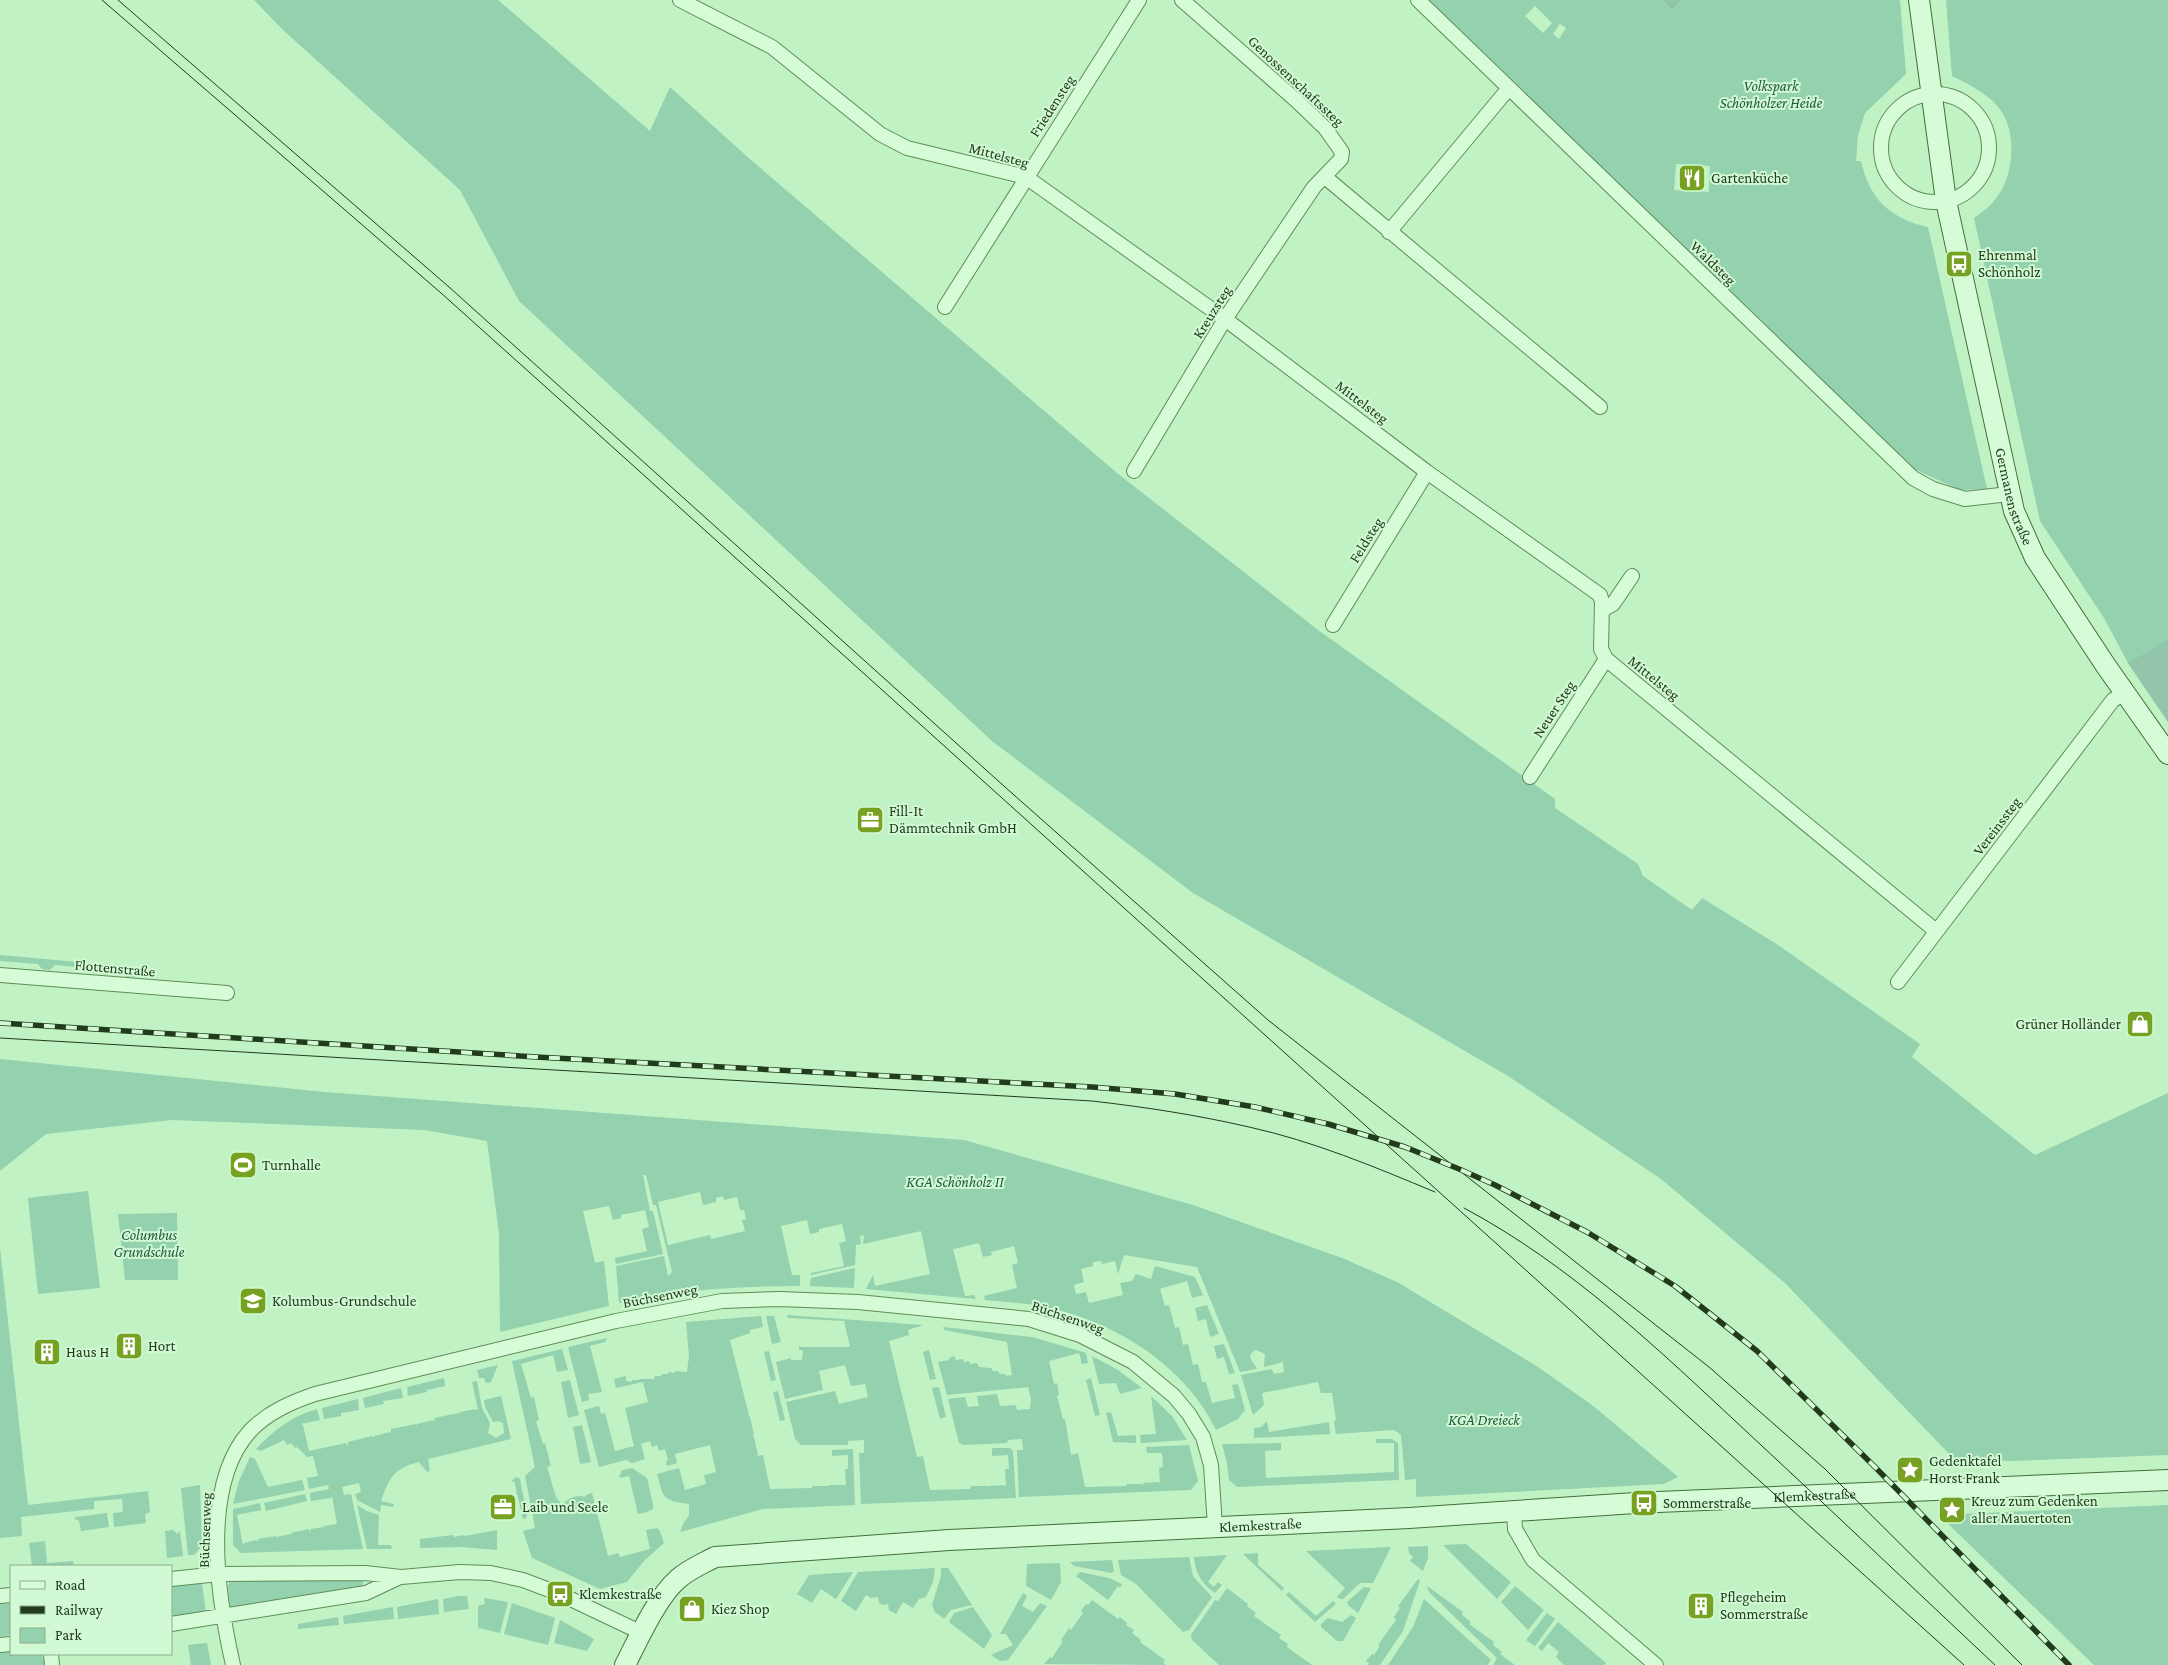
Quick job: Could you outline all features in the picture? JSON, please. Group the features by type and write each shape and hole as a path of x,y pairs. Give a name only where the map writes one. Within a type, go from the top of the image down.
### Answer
{"street":[{"name":"Mittelsteg","path":"680,0 772,47 880,134 907,148 1026,177 1225,319 1427,472 1600,595 1602,650 1606,659 1936,931"},
{"name":"Friedensteg","path":"945,307 1139,0"},
{"name":"Genossenschaftssteg","path":"1182,0 1325,128 1342,152 1341,158 1325,176"},
{"name":"Waldsteg","path":"1418,0 1913,478 1933,489 1965,498 2009,494"},
{"name":"Germanenstraße","path":"1919,0 1930,94 1946,202 2014,511 2034,558 2168,754"},
{"path":"1388,232 1510,88"},
{"path":"1930,94 1944,95 1957,99 1969,106 1980,118 1987,132 1989,148 1987,163 1976,183 1960,197 1946,202 1930,202 1914,198 1900,190 1890,178 1883,164 1880,148 1887,122 1895,112 1905,103 1917,97 1930,94"},
{"path":"1325,176 1388,232 1600,407"},
{"name":"Kreuzsteg","path":"1134,471 1225,319 1314,187 1325,176"},
{"name":"Feldsteg","path":"1332,625 1427,472"},
{"path":"1602,610 1613,604 1632,576"},
{"name":"Neuer Steg","path":"1530,777 1606,659"},
{"name":"Vereinssteg","path":"1898,982 2113,700 2125,693"},
{"name":"Flottenstraße","path":"0,975 227,994"},
{"name":"Büchsenweg","path":"233,1665 223,1617 219,1574 220,1501 223,1483 230,1462 251,1430 266,1417 290,1402 315,1394 623,1319 722,1301 779,1299 858,1302 1029,1319 1080,1336 1133,1362 1174,1396 1189,1414 1203,1437 1211,1465 1215,1526"},
{"name":"Klemkestraße","path":"624,1665 664,1595 677,1580 693,1568 715,1557 949,1540 1514,1512 1635,1503 2168,1480"},
{"path":"1514,1512 1515,1529 1533,1560 1656,1665"},
{"path":"172,1578 219,1574 365,1573 401,1577 460,1572 492,1574 523,1580 560,1594 642,1633"},
{"path":"172,1624 366,1593 401,1577"}],"green space":[{"path":"254,0 498,0 650,131 670,87 751,160 1117,473 1318,630 1555,799 1555,808 1638,864 1643,876 1692,910 1702,898 1775,943 1920,1044 1912,1057 2035,1155 2168,1093 2168,1455 2013,1461 1954,1459 1786,1284 1661,1179 1508,1076 1193,893 992,741 519,301 460,190 282,29"},
{"name":"Volkspark Schönholzer Heide","path":"1428,0 1662,0 1672,10 1682,0 1900,0 1906,74 1865,113 1858,135 1856,161 1861,161 1870,186 1883,205 1903,219 1928,227 1987,489 1960,490 1912,468","holes":["1535,6 1552,23 1543,33 1525,16","1560,24 1566,28 1559,39 1553,34","1676,164 1710,166 1709,192 1674,190"]},
{"path":"1662,0 1682,0 1672,10"},
{"path":"1946,0 2168,0 2168,722 2128,663 2104,618 2040,521 1974,218 1995,200 2007,178 2011,156 2010,132 2002,112 1992,100 1980,91 1952,76"},
{"path":"2168,640 2168,722 2128,663"},
{"path":"0,955 145,968 134,977 126,977 120,971 55,965 50,970 42,969 38,964 0,961"},
{"path":"0,1059 324,1092 964,1140 1193,1205 1342,1258 1397,1282 1535,1365 1592,1405 1678,1477 1664,1484 1416,1497 1416,1479 1405,1480 1401,1435 1394,1430 1336,1434 1332,1393 1321,1393 1318,1382 1262,1393 1264,1405 1253,1415 1241,1375 1272,1369 1274,1374 1284,1372 1283,1362 1264,1367 1265,1354 1256,1350 1252,1352 1250,1357 1257,1369 1240,1372 1197,1267 1124,1255 1118,1274 1115,1261 1102,1264 1101,1261 1093,1262 1093,1266 1081,1269 1084,1282 1074,1285 1076,1294 1086,1292 1089,1303 1123,1295 1120,1283 1132,1281 1136,1274 1151,1279 1155,1266 1195,1277 1203,1295 1192,1298 1187,1281 1156,1290 1160,1289 1165,1306 1169,1305 1175,1328 1179,1327 1183,1345 1188,1344 1193,1365 1198,1364 1202,1382 1206,1382 1212,1403 1235,1398 1232,1385 1238,1384 1245,1410 1238,1419 1216,1430 1203,1407 1186,1386 1167,1367 1122,1335 1097,1323 1071,1314 1038,1306 985,1300 984,1296 1017,1288 1012,1265 1018,1263 1014,1246 991,1252 992,1255 983,1257 979,1243 953,1249 965,1296 974,1295 976,1299 866,1289 873,1275 875,1286 930,1274 921,1231 863,1244 864,1235 860,1236 861,1244 856,1245 855,1265 811,1275 811,1273 844,1266 839,1243 846,1241 842,1224 819,1229 819,1232 810,1234 807,1220 781,1226 792,1275 800,1275 800,1286 709,1290 619,1303 616,1266 664,1256 668,1276 672,1272 656,1205 653,1205 646,1175 643,1175 650,1211 653,1211 663,1254 616,1264 615,1258 647,1251 642,1229 649,1227 645,1210 621,1215 621,1218 613,1220 609,1206 583,1211 595,1263 604,1261 609,1306 500,1332 499,1234 487,1141 424,1130 172,1120 46,1134 0,1171","holes":["700,1192 703,1205 716,1202 716,1198 723,1196 724,1200 737,1197 740,1210 744,1210 746,1219 742,1220 745,1231 711,1239 710,1235 668,1245 658,1202"]},
{"path":"88,1191 100,1288 38,1294 28,1198"},
{"name":"Columbus Grundschule","path":"177,1213 178,1280 125,1280 118,1214"},
{"path":"0,1248 28,1505 148,1491 150,1512 145,1514 146,1523 114,1527 113,1513 123,1512 122,1499 94,1501 94,1509 21,1517 22,1536 0,1538"},
{"path":"855,1268 854,1288 810,1286 811,1278"},
{"path":"1207,1305 1219,1334 1210,1337 1206,1319 1198,1321 1195,1308"},
{"path":"787,1315 923,1325 908,1330 909,1335 889,1341 917,1457 923,1456 930,1490 970,1489 971,1486 988,1487 1004,1485 1006,1487 1005,1469 1009,1469 1008,1455 992,1456 992,1448 1010,1448 1013,1451 1016,1498 861,1504 859,1453 864,1453 864,1440 848,1441 848,1445 801,1445 795,1439 786,1402 835,1391 839,1404 868,1397 865,1384 851,1386 845,1365 819,1371 823,1390 785,1399 776,1362 791,1358 791,1360 802,1360 803,1350 799,1350 799,1347 850,1347 844,1321 788,1318"},
{"path":"761,1316 763,1327 750,1330 750,1333 730,1340 748,1416 750,1417 754,1435 752,1436 754,1437 758,1455 756,1456 763,1455 770,1489 812,1488 812,1486 828,1487 829,1485 846,1486 845,1469 848,1469 848,1455 832,1456 832,1450 853,1449 855,1505 763,1509 680,1532 689,1516 689,1504 666,1497 661,1489 657,1474 679,1468 685,1490 706,1484 704,1475 716,1472 710,1445 675,1454 677,1463 667,1466 666,1461 668,1460 665,1449 659,1451 657,1445 652,1447 650,1441 641,1444 645,1459 632,1463 626,1460 599,1467 584,1410 599,1406 601,1414 605,1413 615,1451 634,1446 625,1408 648,1402 643,1382 616,1388 614,1379 626,1376 626,1381 632,1382 632,1380 639,1379 654,1379 655,1376 668,1374 669,1372 687,1372 689,1356 686,1322"},
{"path":"766,1316 774,1316 781,1342 772,1344"},
{"path":"943,1327 1032,1337 1086,1353 1088,1363 1082,1364 1079,1353 1049,1361 1054,1384 1057,1383 1059,1395 1057,1396 1063,1419 1065,1419 1071,1455 1078,1453 1085,1487 1126,1486 1127,1484 1142,1484 1143,1486 1143,1483 1159,1482 1160,1485 1159,1468 1163,1467 1162,1453 1147,1453 1146,1447 1189,1445 1198,1481 1191,1490 1019,1497 1017,1450 1023,1450 1022,1439 1008,1440 1007,1443 964,1445 959,1443 948,1399 965,1397 968,1407 979,1406 977,1396 997,1394 1000,1406 1016,1405 1017,1410 1030,1409 1031,1399 1028,1387 947,1395 938,1362 949,1360 949,1358 954,1356 956,1360 963,1359 964,1362 969,1361 970,1364 977,1363 979,1367 991,1368 1000,1374 1012,1375 1007,1342 944,1330"},
{"path":"607,1338 605,1342 590,1346 602,1392 588,1394 589,1400 582,1402 568,1347"},
{"path":"1224,1344 1235,1373 1229,1374 1224,1357 1217,1359 1214,1346"},
{"path":"562,1349 568,1370 557,1372 553,1355 521,1364 531,1398 534,1397 539,1420 536,1421 543,1444 545,1443 551,1466 547,1467 556,1497 562,1505 572,1498 578,1496 585,1497 592,1493 608,1556 618,1553 620,1557 650,1549 646,1530 657,1528 664,1543 644,1561 627,1582 600,1589 532,1558 523,1531 535,1528 525,1476 535,1467 512,1361"},
{"path":"929,1350 936,1379 930,1380 923,1352"},
{"path":"769,1351 776,1380 771,1381 764,1352"},
{"path":"1092,1356 1118,1370 1142,1388 1120,1394 1116,1383 1099,1384"},
{"path":"498,1365 491,1382 486,1383 484,1378 479,1378 477,1370"},
{"path":"444,1378 445,1386 427,1389 427,1392 408,1396 407,1387"},
{"path":"1091,1378 1100,1415 1095,1416 1086,1380"},
{"path":"570,1380 579,1415 568,1418 561,1382"},
{"path":"477,1381 482,1408 490,1423 488,1433 496,1438 504,1433 503,1423 493,1422 485,1407 484,1400 501,1396 511,1439 428,1459 430,1471 427,1472 419,1462 404,1467 390,1480 381,1501 394,1504 393,1507 381,1505 380,1512 357,1500 355,1494 361,1492 359,1483 342,1487 344,1495 351,1494 363,1549 241,1553 233,1545 233,1509 260,1503 261,1510 237,1515 243,1545 244,1543 256,1540 258,1542 258,1539 276,1536 276,1538 309,1529 310,1532 311,1529 323,1527 324,1529 324,1526 337,1524 332,1496 331,1498 311,1501 310,1493 329,1489 328,1485 309,1489 307,1478 318,1476 313,1456 307,1457 291,1443 287,1445 284,1440 261,1451 256,1449 284,1424 317,1409 320,1420 301,1424 303,1425 309,1451 346,1443 348,1446 348,1442 372,1436 373,1438 374,1436 390,1432 391,1434 391,1429 416,1424 417,1426 417,1424 433,1420 435,1422 434,1418 478,1410 472,1382"},
{"path":"939,1387 946,1417 940,1419 932,1388"},
{"path":"401,1388 403,1398 383,1401 384,1404 365,1408 363,1398"},
{"path":"778,1391 785,1420 780,1421 773,1392"},
{"path":"1151,1396 1172,1416 1187,1440 1141,1443 1140,1435 1156,1434"},
{"path":"358,1399 359,1410 341,1413 341,1416 324,1419 322,1408"},
{"path":"1111,1412 1118,1436 1136,1435 1136,1443 1113,1442 1106,1413"},
{"path":"1267,1421 1269,1432 1329,1422 1330,1434 1254,1438 1254,1428 1261,1427"},
{"path":"582,1425 591,1462 580,1464 573,1427"},
{"path":"1376,1439 1392,1439 1398,1443 1399,1480 1237,1487 1229,1480 1222,1444 1281,1443 1281,1450 1265,1451 1266,1478 1394,1472 1394,1443 1376,1443"},
{"path":"250,1457 255,1459 268,1487 302,1480 305,1490 233,1504 239,1481"},
{"path":"632,1468 647,1478 653,1509 647,1512 638,1514 629,1476 619,1478 622,1470"},
{"path":"517,1477 520,1479 527,1515 523,1519 514,1481 512,1482"},
{"path":"200,1485 202,1546 194,1555 188,1555 181,1488"},
{"path":"305,1494 307,1501 266,1511 264,1503"},
{"path":"357,1505 379,1515 378,1545 391,1545 392,1549 367,1549"},
{"path":"2168,1505 2168,1665 2094,1665 1939,1515"},
{"path":"107,1513 109,1527 81,1531 79,1521 75,1519 75,1517"},
{"path":"173,1530 177,1534 180,1531 183,1556 167,1558 165,1531"},
{"path":"497,1530 497,1550 461,1547 420,1548 420,1539 453,1535 454,1537 465,1536"},
{"path":"45,1541 47,1563 73,1561 74,1565 32,1565 29,1543"},
{"path":"1466,1544 1511,1582 1497,1599 1443,1545"},
{"path":"1428,1546 1428,1558 1423,1571 1410,1561 1413,1557 1409,1553 1408,1547"},
{"path":"1391,1547 1373,1583 1360,1583 1343,1599 1337,1597 1345,1588 1306,1551"},
{"path":"1258,1553 1258,1565 1284,1588 1282,1591 1243,1554"},
{"path":"1227,1555 1208,1582 1214,1587 1218,1582 1222,1585 1215,1593 1200,1578 1194,1557"},
{"path":"1189,1557 1193,1576 1212,1597 1189,1630 1183,1632 1136,1584 1121,1575 1118,1560"},
{"path":"1112,1560 1114,1571 1112,1573 1074,1566 1070,1562"},
{"path":"1060,1563 1061,1582 1051,1600 1026,1586 1027,1564"},
{"path":"935,1568 933,1582 926,1597 919,1599 913,1608 903,1602 896,1614 889,1610 888,1604 882,1605 879,1603 878,1597 871,1598 866,1595 856,1611 841,1601 858,1572"},
{"path":"941,1568 948,1568 972,1605 951,1610 944,1619 935,1612 932,1605 941,1576"},
{"path":"853,1572 836,1599 821,1589 812,1603 797,1594 809,1575"},
{"path":"1080,1572 1109,1578 1122,1584 1120,1588 1118,1586 1108,1600 1076,1576"},
{"path":"1418,1579 1420,1581 1403,1631 1380,1665 1367,1665 1369,1663 1366,1661 1372,1654 1374,1655 1380,1646 1378,1645 1396,1620 1394,1617 1400,1608 1398,1606"},
{"path":"363,1580 363,1586 235,1609 230,1606 228,1586 230,1581"},
{"path":"202,1583 206,1613 172,1617 172,1586"},
{"path":"1427,1586 1463,1612 1462,1615 1471,1622 1469,1624 1494,1642 1493,1645 1502,1652 1500,1654 1515,1665 1493,1665 1497,1658 1429,1592"},
{"path":"1515,1586 1544,1610 1528,1630 1501,1602"},
{"path":"1364,1587 1371,1588 1358,1613 1347,1602"},
{"path":"1227,1588 1248,1604 1247,1606 1256,1613 1254,1616 1281,1635 1279,1638 1288,1644 1287,1647 1312,1665 1219,1665 1192,1640 1191,1635 1215,1600 1218,1601"},
{"path":"1289,1592 1316,1616 1333,1601 1336,1604 1315,1622 1286,1595"},
{"path":"1023,1593 1027,1596 1022,1606 1033,1612 1040,1603 1047,1606 1008,1660 1000,1661 991,1655 1013,1645 1006,1634 1000,1634"},
{"path":"467,1596 469,1609 444,1612 443,1599"},
{"path":"484,1598 508,1602 500,1633 479,1628 478,1630 478,1606 485,1604"},
{"path":"438,1599 439,1614 398,1619 397,1607"},
{"path":"1424,1599 1491,1660 1487,1665 1388,1665 1413,1627"},
{"path":"1092,1600 1118,1619 1120,1617 1127,1623 1126,1625 1134,1630 1132,1633 1141,1640 1140,1642 1165,1660 1163,1663 1166,1665 1044,1664 1050,1657 1052,1658 1069,1628 1071,1630 1083,1613 1081,1611"},
{"path":"10,1603 10,1635 0,1637 0,1604"},
{"path":"512,1603 555,1618 548,1645 504,1634"},
{"path":"393,1607 394,1619 344,1624 343,1616"},
{"path":"973,1607 992,1635 984,1649 949,1622 954,1613"},
{"path":"1547,1613 1555,1619 1535,1646 1526,1640"},
{"path":"1351,1615 1356,1618 1343,1641 1337,1641 1321,1627 1321,1624 1328,1618 1342,1622"},
{"path":"338,1617 339,1625 298,1629 298,1624"},
{"path":"560,1620 594,1639 587,1651 554,1643"},
{"path":"1558,1622 1606,1663 1604,1665 1564,1665 1556,1657 1559,1652 1548,1643 1542,1651 1538,1648"},
{"path":"207,1643 211,1665 191,1665 188,1645"},
{"path":"10,1651 10,1655 41,1655 46,1665 0,1665 0,1653"}],"tram line":[{"path":"102,0 441,293 1964,1665"},
{"path":"118,0 449,287 1005,787 1268,1020 1709,1367 1825,1469 2022,1665"},
{"path":"0,1038 1092,1101 1190,1115 1273,1133 1344,1155 1435,1192"},
{"path":"1464,1208 1541,1256 1577,1282 1647,1340 1995,1665"}],"railway":[{"path":"0,1023 536,1057 1092,1087 1175,1094 1255,1107 1328,1124 1405,1147 1495,1185 1587,1232 1675,1286 1757,1351 1875,1467 2069,1665"}],"place":[{"name":"Gartenküche","path":"1692,178"},
{"name":"Ehrenmal Schönholz","path":"1959,264"},
{"name":"Fill-It Dämmtechnik GmbH","path":"870,820"},
{"name":"Grüner Holländer","path":"2140,1024"},
{"name":"Turnhalle","path":"243,1165"},
{"name":"Kolumbus-Grundschule","path":"253,1301"},
{"name":"Hort","path":"129,1346"},
{"name":"Haus H","path":"47,1352"},
{"name":"Gedenktafel Horst Frank","path":"1910,1470"},
{"name":"Sommerstraße","path":"1644,1503"},
{"name":"Laib und Seele","path":"503,1507"},
{"name":"Kreuz zum Gedenken aller Mauertoten","path":"1952,1510"},
{"name":"Klemkestraße","path":"560,1594"},
{"name":"Pflegeheim Sommerstraße","path":"1701,1606"},
{"name":"Kiez Shop","path":"692,1609"}],"park label":[{"name":"KGA Schönholz II","path":"955,1182"},
{"name":"KGA Dreieck","path":"1484,1420"}]}
